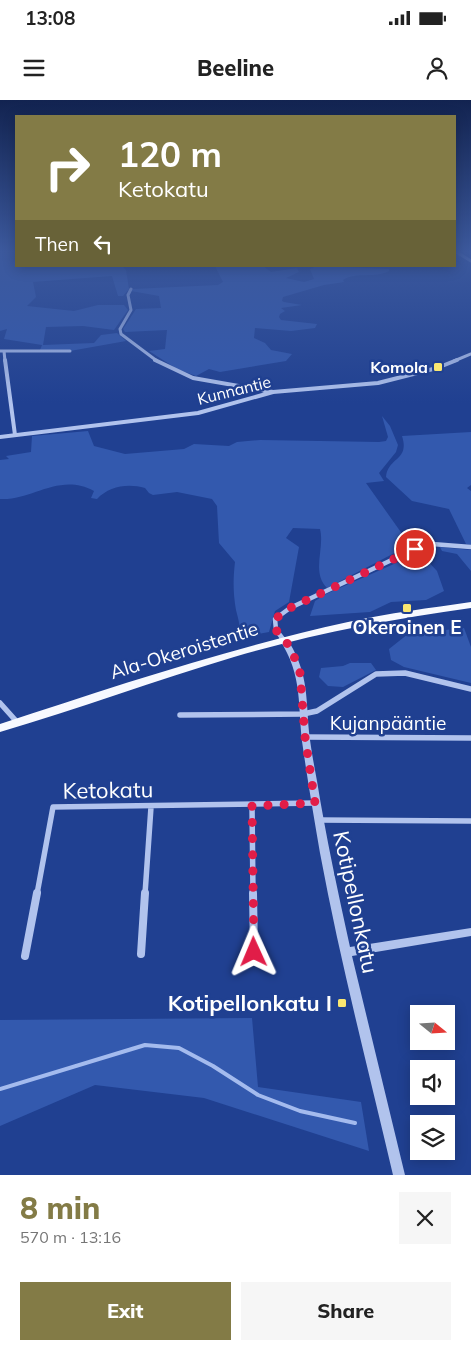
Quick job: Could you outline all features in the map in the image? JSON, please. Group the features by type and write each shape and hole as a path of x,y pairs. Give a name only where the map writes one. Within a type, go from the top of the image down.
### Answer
{"main road":[{"name":"Ala-Okeroistentie","path":"0,728 187,665 283,639 404,614 471,605"}],"street":[{"path":"130,303 131,310 120,329 121,334 172,370 191,378 273,392"},
{"path":"15,435 2,351 70,351"},
{"name":"Kunnantie","path":"0,437 198,413 273,392 378,383 405,378 437,368 471,354"},
{"path":"283,639 276,630 275,619 298,605 415,549 432,544 471,547"},
{"name":"Kotipellonkatu","path":"283,639 291,648 298,664 305,737 315,803 346,952 399,1175"},
{"path":"180,715 303,714 316,711 376,674 406,673 471,689"},
{"path":"0,702 18,722"},
{"name":"Kujanpääntie","path":"305,737 471,738"},
{"name":"Ketokatu","path":"25,956 53,807 252,806 315,803"},
{"path":"252,806 254,952"},
{"path":"141,954 151,807"},
{"path":"319,820 471,821"},
{"path":"346,952 471,932"}],"shaded area":[{"path":"0,303 30,303 27,306 74,311 98,305 124,305 128,310 114,330 83,326 46,327 43,345 94,343 101,335 117,333 126,341 70,351 40,350 42,345 4,339 7,329 0,331"},
{"path":"160,303 291,303 302,305 281,308 285,311 280,314 281,320 317,324 315,328 291,331 255,328 254,338 265,343 271,350 292,354 286,361 220,372 209,369 196,376 177,369 149,351 165,349 167,330 125,332 123,329 136,309 161,308"},
{"path":"382,416 390,426 398,445 396,452 379,473 384,481 366,483 410,545 327,588 322,582 319,567 320,529 293,528 286,538 299,547 289,602 275,611 269,632 247,636 240,633 234,592 235,562 219,543 217,506 212,499 177,492 153,495 145,488 126,486 113,488 97,499 91,498 94,491 81,486 69,485 57,486 23,496 0,499 0,460 9,459 6,456 31,452 32,436 88,431 94,446 125,454 184,449 194,444 229,446 237,442 260,440 379,442 386,441 388,437"},
{"path":"471,432 471,485 467,488 471,491 471,545 466,544 449,509 412,501 386,477 390,466 401,455 403,450 402,436"},
{"path":"440,547 471,550 471,571 457,554 442,551"},
{"path":"422,555 437,571 444,591 426,600 391,602 370,612 310,616 315,601 326,594 412,556"},
{"path":"464,628 471,647 471,683 404,667 391,660 389,649 408,634"},
{"path":"350,663 371,663 376,670 343,687 328,686 319,677 321,668 343,666"},
{"path":"252,1018 258,1087 361,1102 369,1151 204,1098 95,1085 0,1126 0,1020"}],"waterway":[{"path":"0,1089 145,1045 179,1048 213,1066 258,1095 300,1111 355,1123"}],"place":[{"name":"Komola","path":"438,367"},
{"name":"Okeroinen E","path":"407,608"},
{"name":"Kotipellonkatu I","path":"342,1003"}],"route":[{"path":"254,952 252,806 315,803 305,737 300,673 291,648 276,630 275,619 279,614 290,608 415,549"}]}
